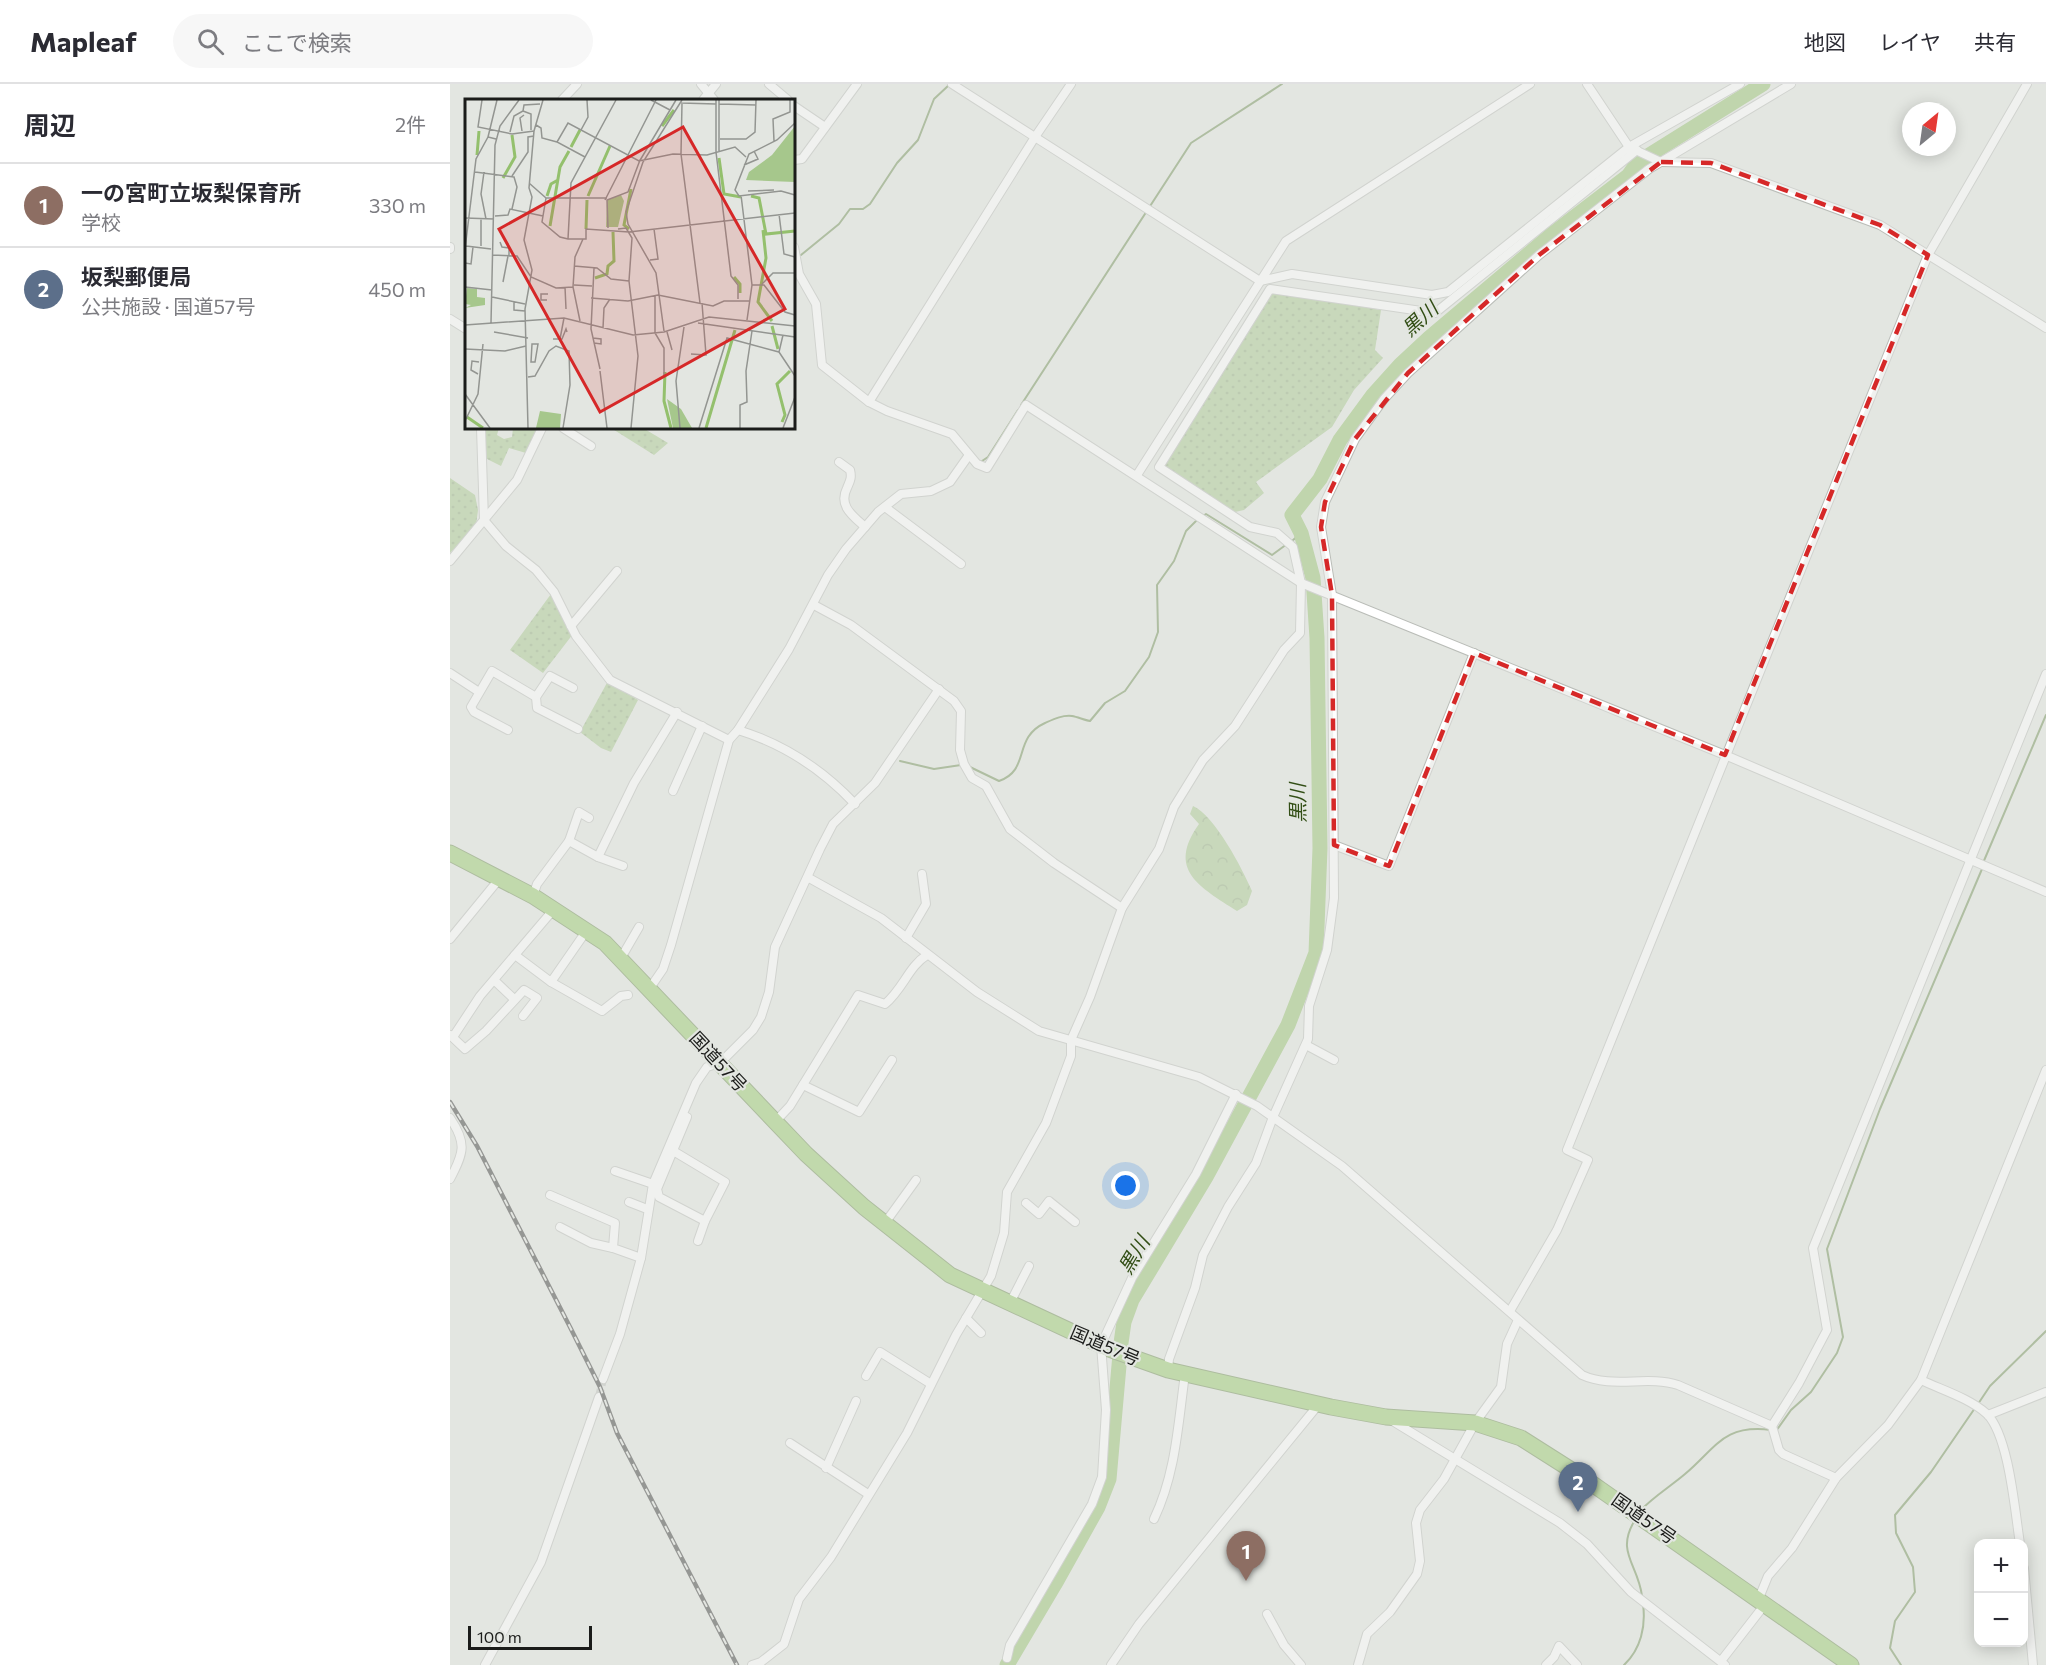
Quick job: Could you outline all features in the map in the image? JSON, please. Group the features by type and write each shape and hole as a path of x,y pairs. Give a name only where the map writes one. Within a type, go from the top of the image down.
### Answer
{"highway":[{"name":"国道57号","path":"450,853 533,896 587,930 621,958 775,1122 845,1191 939,1268 1105,1347 1132,1359 1168,1370 1386,1417 1475,1423 1508,1432 1534,1444 1851,1665"}],"street":[{"path":"563,99 577,84"},
{"path":"701,84 709,98"},
{"path":"709,98 716,84"},
{"path":"769,84 787,99"},
{"path":"795,160 802,159 857,84"},
{"path":"952,84 1260,281 1292,274 1432,296 1448,292 1633,149 1740,84"},
{"path":"869,402 1035,137 1071,84"},
{"path":"1137,475 1286,241 1530,84"},
{"path":"1587,84 1633,149 1661,162 1711,163 1880,225 2046,328"},
{"path":"1168,1370 1169,1359 1195,1288 1203,1255 1256,1163 1273,1117 1306,1045 1309,1006 1327,950 1334,898 1332,595 1321,527 1325,502 1355,439 1384,399 1436,347 1539,255 1661,162 1791,84"},
{"path":"1510,1311 1553,1236 1588,1160 1567,1149 1928,255 2027,84"},
{"path":"795,107 825,127"},
{"path":"752,1665 761,1662 784,1644 799,1599 831,1557 907,1432 966,1318 992,1276 1004,1233 1007,1192 1046,1123 1071,1056 1071,1040 1090,997 1122,908 1159,849 1174,807 1203,760 1235,726 1284,650 1300,633 1301,583 1293,547 1277,533 1250,527 1159,467 1270,289 1435,314 1633,149"},
{"path":"795,252 799,274 816,304 822,365 869,402 887,411 952,434 969,455 987,468 1026,405 1301,583 1725,755 1970,862 2046,892"},
{"path":"450,319 465,327"},
{"path":"481,429 484,520 506,546 536,570 554,592 571,626 597,666 610,680 729,740"},
{"path":"450,561 517,480 542,429"},
{"path":"565,429 591,446"},
{"path":"650,988 663,969 671,945 729,740 814,605 828,575 865,527 901,494 931,491 950,482 969,455"},
{"path":"839,462 850,470 852,478 844,493 843,503 865,527"},
{"path":"885,507 961,564"},
{"path":"571,626 617,571"},
{"path":"814,605 851,625 954,701 961,711 960,750 964,764 972,778 986,786 1010,829 1054,864 1122,908"},
{"path":"1334,844 1389,866 1474,653"},
{"path":"508,730 474,712 471,707 492,671 537,697"},
{"path":"450,673 478,692"},
{"path":"1836,1478 1783,1454 1779,1450 1772,1426 1799,1383 1827,1330 1813,1248 2046,674"},
{"path":"573,688 550,676 537,697 537,708 578,729"},
{"path":"705,1221 659,1197 657,1189 675,1152 696,1083 707,1067 720,1063 753,1030 762,1017 769,992 775,947 795,898 808,878 833,824 875,783 939,689"},
{"path":"598,857 634,783 677,712"},
{"path":"673,791 702,726"},
{"path":"738,729 783,747 819,770 855,804"},
{"path":"533,896 537,884 555,864 569,841 579,812 589,818"},
{"path":"569,841 598,857 623,866"},
{"path":"906,938 926,904 922,874"},
{"path":"450,939 500,878"},
{"path":"808,878 881,918 927,955 1010,1014 1040,1031 1199,1077 1257,1106 1342,1166 1510,1311 1568,1366 1589,1378 1635,1382 1667,1381 1772,1426"},
{"path":"523,1016 537,998 524,990 486,1031 465,1048 451,1036 480,996 554,909"},
{"path":"621,958 639,927"},
{"path":"551,982 587,930"},
{"path":"515,955 551,982 602,1011 621,996 628,995"},
{"path":"775,1122 790,1106 804,1085 858,994 864,994 869,999 885,1004 904,986 913,968 927,955"},
{"path":"495,981 514,999"},
{"path":"1306,1045 1331,1055"},
{"path":"804,1085 860,1112 892,1060"},
{"path":"1386,1417 1560,1523 1587,1544 1631,1592 1723,1663 1762,1601 1768,1576 1792,1548 1836,1478 1888,1425 1921,1380 2046,1070"},
{"path":"1007,1658 1010,1645 1092,1504 1102,1478 1106,1410 1105,1347 1132,1278 1196,1174 1236,1094"},
{"path":"603,1379 620,1334 641,1258 647,1209 653,1184 693,1096"},
{"path":"450,1118 460,1132 463,1146 460,1161 450,1179"},
{"path":"675,1152 725,1182 705,1221 698,1241"},
{"path":"615,1171 653,1184"},
{"path":"885,1223 916,1180"},
{"path":"550,1195 615,1223 613,1248"},
{"path":"629,1202 647,1209"},
{"path":"1026,1203 1039,1214 1049,1202 1075,1222"},
{"path":"560,1227 591,1243 641,1258"},
{"path":"1010,1303 1029,1266"},
{"path":"966,1318 981,1333"},
{"path":"1358,1665 1367,1634 1390,1612 1417,1574 1420,1561 1416,1523 1420,1510 1444,1479 1475,1423 1501,1387 1507,1344 1518,1320"},
{"path":"866,1376 880,1352 931,1384"},
{"path":"1154,1519 1166,1494 1173,1468 1185,1374"},
{"path":"1921,1380 1969,1402 1988,1415 1996,1428 2008,1467 2019,1539"},
{"path":"1988,1415 2046,1392"},
{"path":"485,1665 541,1562 599,1397"},
{"path":"826,1468 856,1401"},
{"path":"1111,1665 1139,1624 1319,1404"},
{"path":"790,1443 812,1455 826,1468 868,1494"},
{"path":"2026,1593 2033,1665"},
{"path":"1267,1614 1284,1645 1301,1665"},
{"path":"1546,1665 1554,1657 1559,1646 1577,1665"}],"highlighted area":[{"path":"1661,162 1711,163 1880,225 1928,255 1725,755 1474,653 1389,866 1334,845 1332,595 1321,527 1325,502 1355,439 1408,373 1539,255"}],"green space":[{"path":"1271,291 1381,310 1375,350 1383,358 1354,390 1332,427 1256,482 1264,493 1244,510 1235,512 1163,465"},
{"path":"484,429 499,429 497,435 504,439 512,437 513,429 537,429 526,453 509,448 501,466 487,459"},
{"path":"613,429 645,429 668,443 654,455"},
{"path":"450,478 475,495 478,510 476,525 450,553"},
{"path":"551,594 573,634 543,673 510,650"},
{"path":"608,681 638,700 611,752 601,748 580,732"},
{"path":"1193,806 1219,831 1252,891 1247,905 1237,911 1200,885 1192,876 1187,865 1186,854 1190,840 1199,824 1190,814"}],"waterway":[{"path":"1021,405 1191,143 1282,84"},
{"name":"黒川","path":"1007,1665 1098,1507 1109,1479 1121,1343 1124,1322 1132,1300 1206,1177 1288,1025 1316,953 1320,848 1317,638 1313,578 1301,533 1292,515 1320,479 1340,440 1373,395 1429,338 1551,235 1628,176 1638,162 1763,84"},
{"path":"801,255 839,224 850,209 863,209 870,204 897,163 918,140 934,99 949,85"},
{"path":"982,461 988,457 1018,410"},
{"path":"1202,517 1206,514 1272,555 1287,544"},
{"path":"970,767 999,781 1009,776 1015,769 1024,745 1035,729 1065,716 1090,721 1105,703 1125,691 1149,657 1158,632 1157,585 1174,561 1186,531 1197,520"},
{"path":"1292,541 1301,533"},
{"path":"1983,863 2046,715"},
{"path":"900,761 934,769 961,765"},
{"path":"1776,1431 1791,1410 1811,1392 1837,1353 1843,1337 1827,1249 1880,1109 1982,869"},
{"path":"1978,1404 1990,1386 2046,1331"},
{"path":"1901,1665 1890,1648 1895,1621 1915,1592 1913,1567 1896,1533 1895,1515 1931,1472 1975,1408"},
{"path":"1641,1510 1731,1434 1755,1429 1771,1430"},
{"path":"1635,1520 1629,1531 1627,1550 1642,1596"},
{"path":"1624,1665 1635,1652 1641,1637 1644,1621 1643,1604"}],"tunnel":[{"path":"599,1397 603,1379"}],"railway":[{"path":"450,1102 477,1146 570,1327 600,1387 617,1433 737,1665"}],"place":[{"name":"坂梨郵便局","path":"1578,1512"},
{"name":"一の宮町立坂梨保育所","path":"1246,1581"}]}
